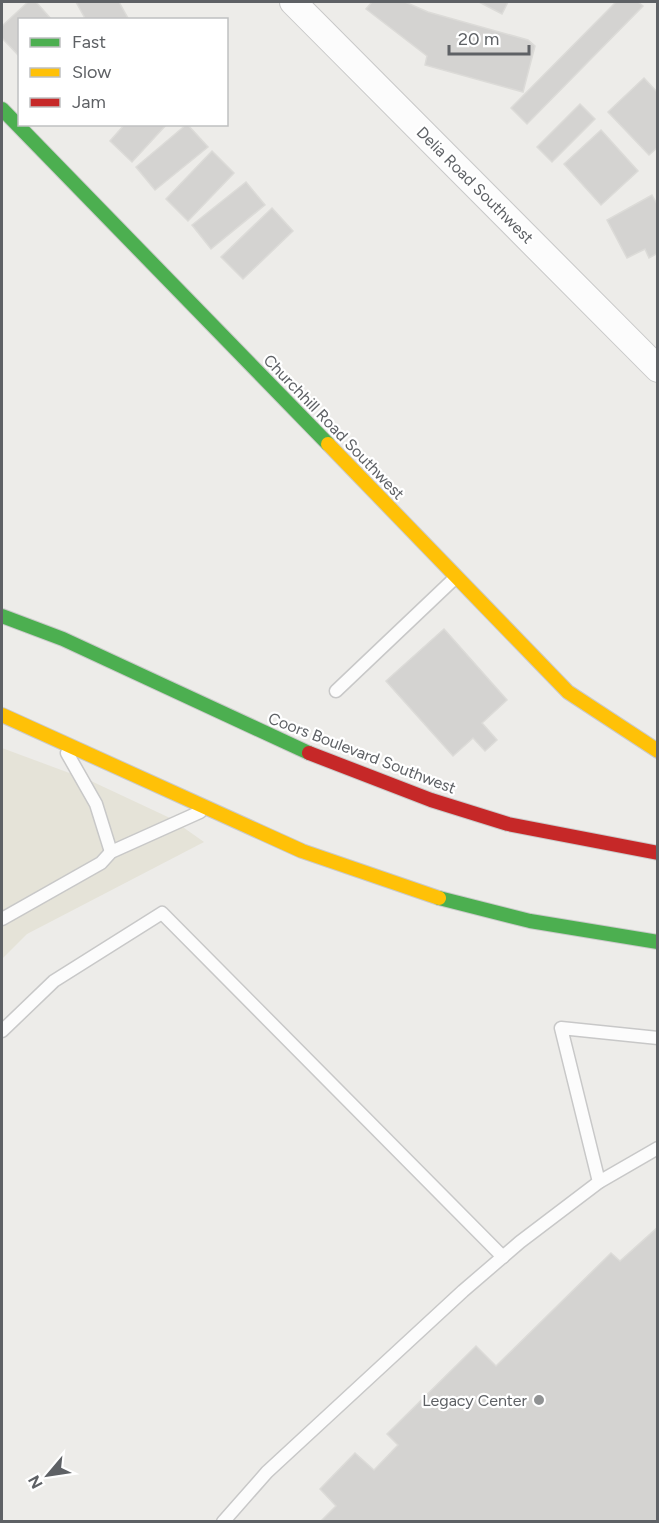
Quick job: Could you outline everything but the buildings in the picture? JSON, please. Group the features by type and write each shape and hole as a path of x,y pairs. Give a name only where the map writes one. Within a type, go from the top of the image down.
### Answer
{"main road":[{"name":"Churchhill Road Southwest","path":"2,109 18,125"},
{"name":"Churchhill Road Southwest","path":"18,126 568,692 657,751"},
{"name":"Coors Boulevard Southwest","path":"2,616 63,639 306,753 431,800 508,824 657,853"},
{"path":"2,715 314,855 405,888 505,917 581,932 657,942"}],"street":[{"name":"Delia Road Southwest","path":"293,2 657,369"}],"lane":[{"path":"336,691 456,577"},
{"path":"59,740 96,804 111,852"},
{"path":"2,920 101,863 111,852 208,809"},
{"path":"2,1031 54,981 162,913 503,1257"},
{"path":"599,1182 561,1028 657,1038"},
{"path":"223,1521 267,1472 503,1257 599,1182 657,1148"}],"shaded area":[{"path":"2,748 91,781 170,818 204,842 27,934 2,959"}],"traffic: fast":[{"path":"2,109 18,125"},
{"path":"19,126 328,444"},
{"path":"2,616 63,639 309,753"},
{"path":"439,898 530,921 658,942"}],"traffic: slow":[{"path":"328,444 568,692 658,751"},
{"path":"2,715 302,851 439,898"}],"traffic: jam":[{"path":"309,753 431,800 508,824 658,853"}],"place":[{"name":"Legacy Center","path":"539,1400"}]}
